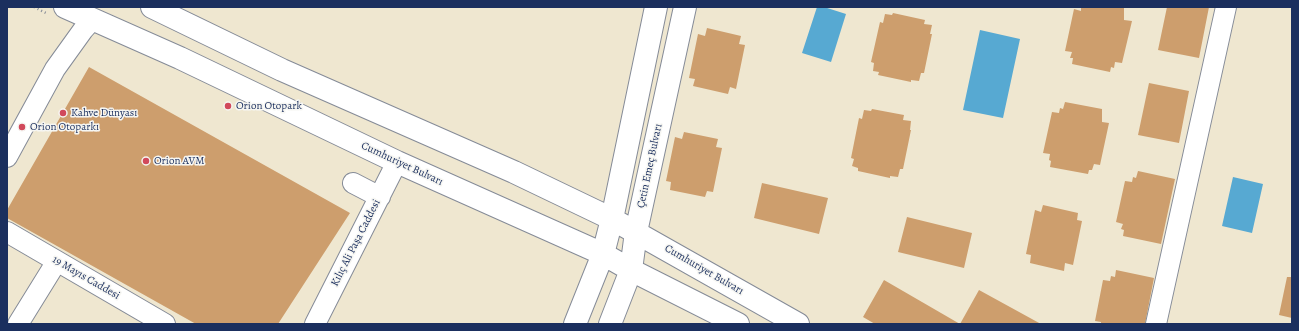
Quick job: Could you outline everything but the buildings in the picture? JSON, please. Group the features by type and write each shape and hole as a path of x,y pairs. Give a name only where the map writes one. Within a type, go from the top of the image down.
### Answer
{"main road":[{"name":"Cumhuriyet Bulvarı","path":"65,7 180,58 398,162 603,254 631,270 738,324"},
{"name":"Cumhuriyet Bulvarı","path":"152,7 282,70 514,172 612,219 798,324"},
{"path":"575,324 603,254 612,219 656,7"},
{"name":"Çetin Emeç Bulvarı","path":"610,324 631,270 636,232 685,7"}],"street":[{"path":"1156,324 1226,7"},
{"path":"7,157 55,69 92,20"},
{"name":"Kılıç Ali Paşa Caddesi","path":"315,324 398,162"},
{"path":"354,183 380,197"},
{"name":"19 Mayıs Caddesi","path":"7,232 165,324"},
{"path":"18,324 57,261"}],"water":[{"path":"817,7 824,7 846,14 831,62 802,53"},
{"path":"980,30 1020,39 1003,118 963,110"},
{"path":"1233,177 1263,184 1252,233 1222,226"}],"place":[{"name":"Orion Otopark","path":"228,106"},
{"name":"Kahve Dünyası","path":"63,113"},
{"name":"Orion Otoparkı","path":"22,127"},
{"name":"Orion AVM","path":"146,161"}]}
